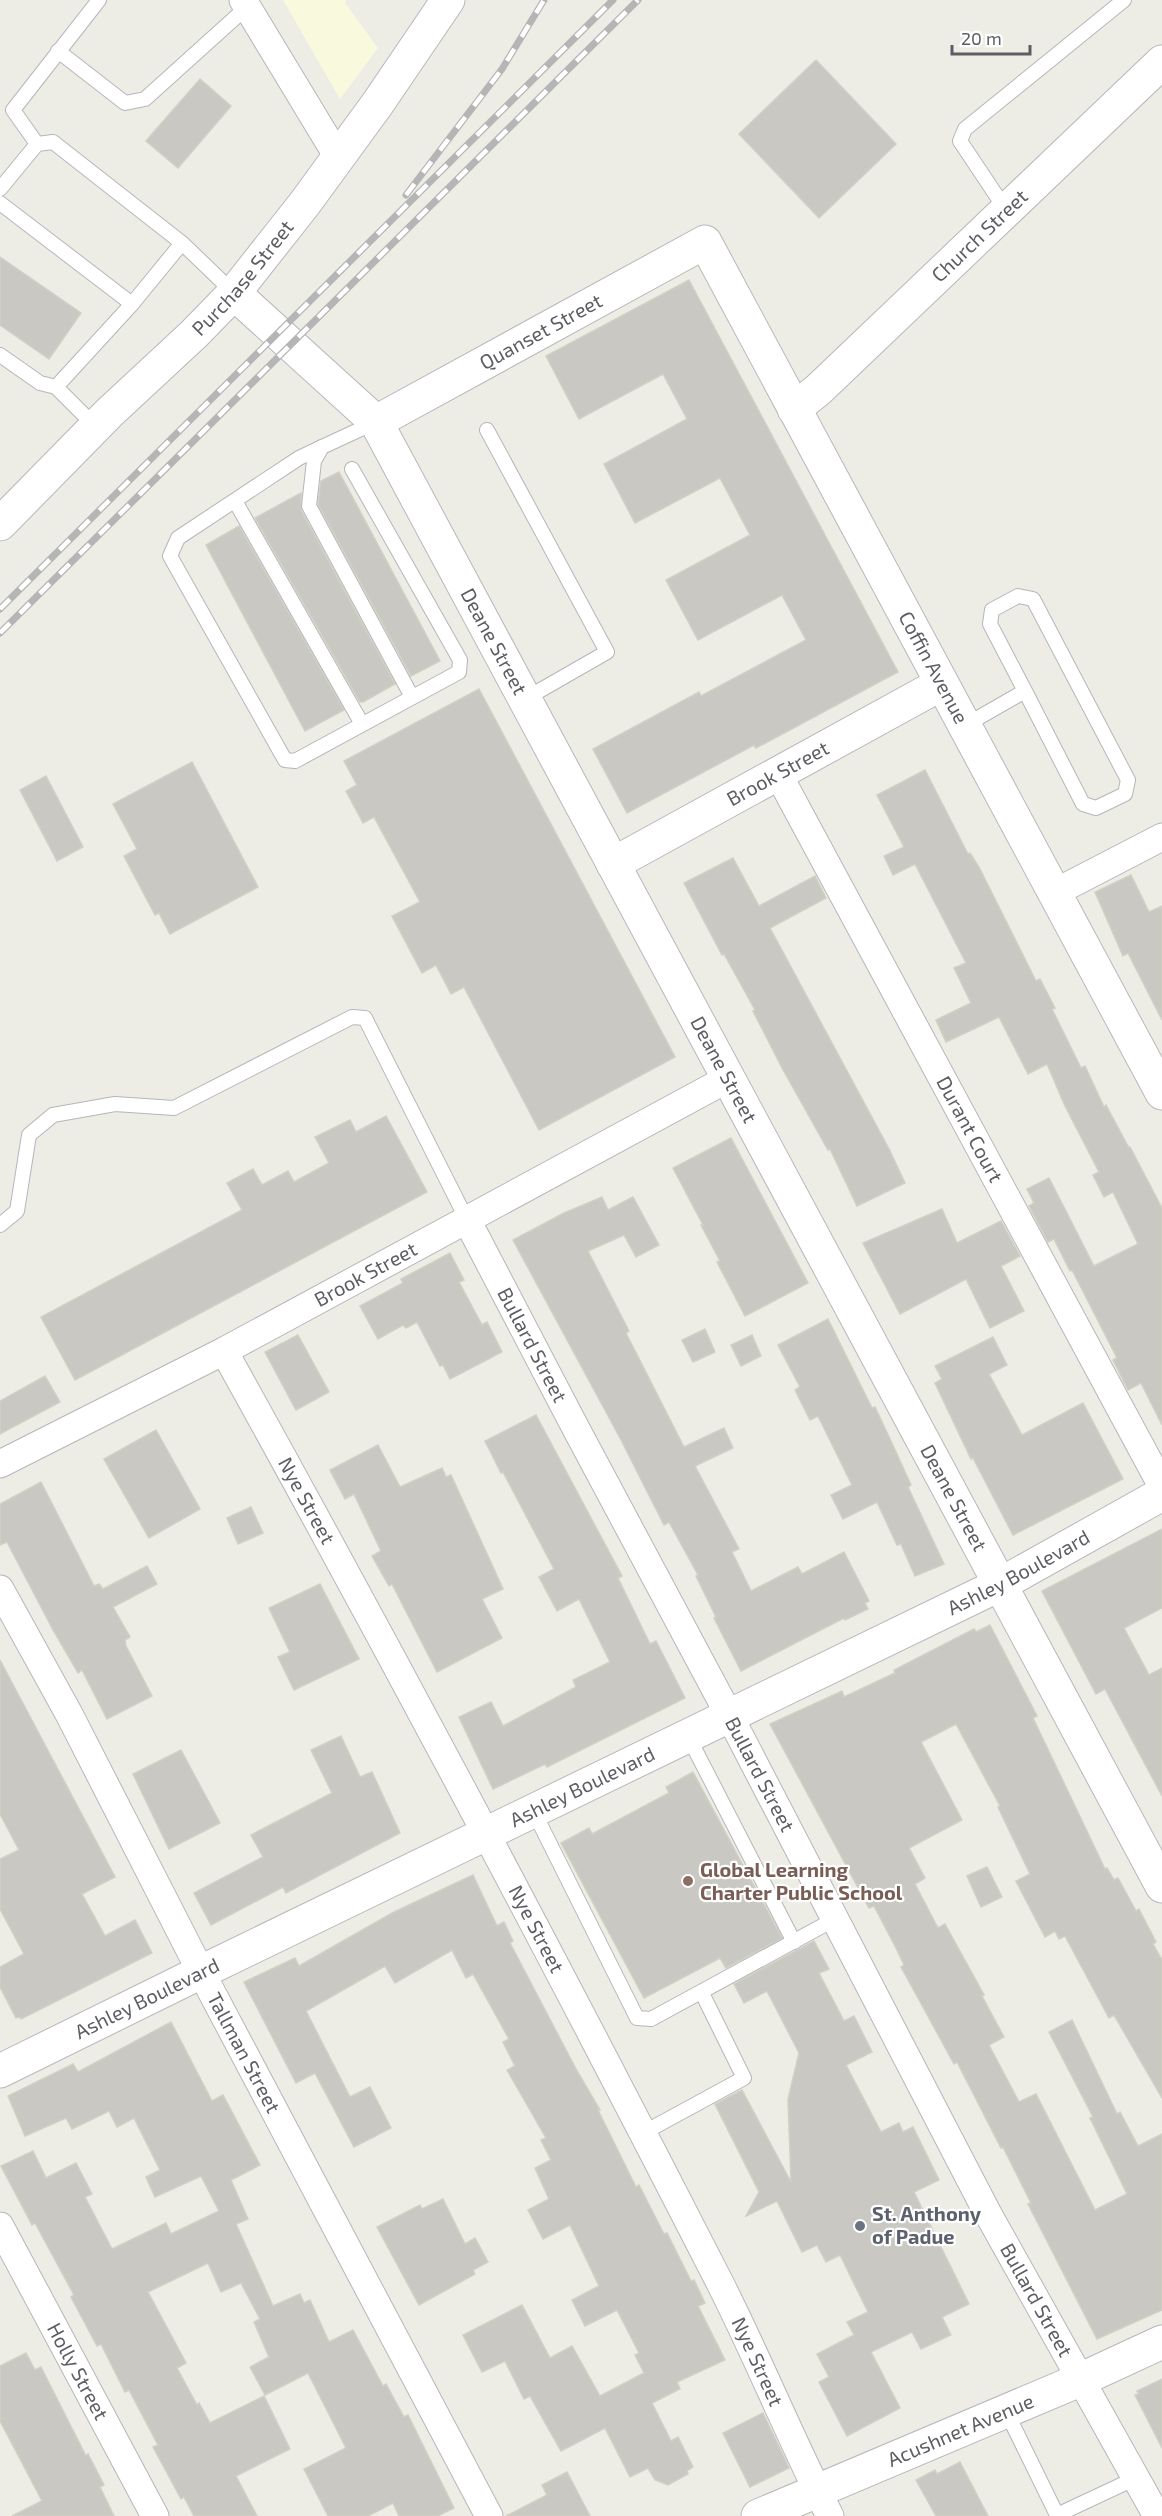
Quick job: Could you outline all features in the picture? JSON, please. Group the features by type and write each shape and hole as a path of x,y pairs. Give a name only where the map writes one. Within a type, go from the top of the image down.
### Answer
{"main road":[{"name":"Purchase Street","path":"0,524 234,293 270,249 338,157 448,0"},
{"name":"Church Street","path":"794,409 826,382 1162,62"},
{"name":"Coffin Avenue","path":"705,242 1162,1093"},
{"name":"Quanset Street","path":"376,422 705,242"},
{"name":"Deane Street","path":"234,293 376,422 1162,1886"},
{"name":"Brook Street","path":"613,864 941,684"},
{"name":"Ashley Boulevard","path":"0,2071 201,1971 295,1928 533,1810 1001,1584 1162,1494"},
{"name":"Acushnet Avenue","path":"758,2516 824,2503 1006,2411 1162,2342"}],"street":[{"path":"245,4 338,157"},
{"name":"Durant Court","path":"777,772 1162,1486"},
{"path":"1054,893 1162,837"},
{"name":"Brook Street","path":"0,1464 224,1351 729,1078"},
{"name":"Bullard Street","path":"467,1220 729,1715 987,2212 1157,2516"},
{"name":"Nye Street","path":"224,1351 372,1617 643,2133 723,2288 824,2503"},
{"name":"Tallman Street","path":"0,1589 69,1714 201,1971 489,2516"},
{"name":"Holly Street","path":"0,2226 155,2516"}],"lane":[{"path":"37,144 13,110 99,0"},
{"path":"1006,210 960,141 965,129 1124,0"},
{"path":"58,51 125,103 145,99 245,4"},
{"path":"0,189 37,144 53,142 182,243 234,293"},
{"path":"0,203 132,304"},
{"path":"56,387 132,304 182,243"},
{"path":"0,355 40,383 56,387 96,427"},
{"path":"352,469 460,660 459,672 295,761 285,760 170,556 178,538 299,458 376,422"},
{"path":"487,430 607,652 525,699"},
{"path":"322,447 314,461 309,506 412,697"},
{"path":"235,501 362,724"},
{"path":"1018,596 1033,599 1128,780 1125,794 1096,808 1083,804 1025,691 990,624 992,610 1018,596"},
{"path":"964,726 1025,691"},
{"path":"0,1226 17,1211 29,1135 53,1115 115,1104 174,1108 352,1017 365,1018 467,1220"},
{"path":"687,1735 794,1942"},
{"path":"533,1810 638,2018 651,2019 835,1919"},
{"path":"643,2133 744,2078 702,1993"},
{"path":"1006,2411 1057,2515 1136,2478"}],"shaded area":[{"path":"283,0 346,0 345,3 378,48 340,99"}],"building":[{"path":"816,60 896,144 819,218 739,134"},
{"path":"200,79 231,106 178,168 146,141"},
{"path":"0,257 81,313 49,359 0,325"},
{"path":"689,280 898,672 756,748 754,745 627,813 593,749 699,692 701,696 806,640 782,595 698,640 666,580 750,535 720,478 635,523 604,464 687,419 663,374 579,419 546,356"},
{"path":"339,472 440,661 411,676 318,504 321,481"},
{"path":"301,493 301,510 395,684 363,702 360,702 255,518"},
{"path":"239,526 344,710 305,731 206,545"},
{"path":"479,689 675,1057 539,1130 464,987 451,994 436,965 422,973 392,916 420,902 374,817 363,823 346,791 357,785 344,761"},
{"path":"192,762 258,887 170,934 159,913 155,915 124,856 137,849 113,804"},
{"path":"925,770 968,854 970,853 979,867 1036,981 1040,979 1081,1068 1085,1066 1104,1107 1106,1105 1162,1208 1162,1425 1141,1383 1128,1390 1113,1360 1117,1358 1072,1270 1070,1271 1054,1239 1048,1242 1029,1206 1034,1203 1027,1189 1049,1178 1094,1266 1138,1244 1113,1192 1104,1197 1093,1175 1099,1172 1065,1106 1047,1064 1028,1074 999,1017 946,1042 936,1020 971,1003 954,968 966,963 915,864 893,875 884,856 904,847 877,795"},
{"path":"46,776 83,847 57,861 20,790"},
{"path":"733,858 759,906 815,876 826,898 770,928 888,1147 905,1183 857,1206 830,1149 828,1150 782,1068 753,1011 755,1010 724,954 722,955 684,883"},
{"path":"1131,875 1149,912 1162,906 1162,1020 1128,953 1123,956 1095,892"},
{"path":"386,1116 427,1192 75,1380 41,1317 242,1210 227,1183 253,1169 262,1185 288,1171 294,1182 329,1163 315,1137 350,1120 356,1132"},
{"path":"731,1138 808,1283 745,1316 717,1262 720,1261 701,1225 703,1225 673,1168"},
{"path":"602,1197 608,1210 633,1197 659,1245 636,1257 624,1235 588,1251 629,1331 626,1333 684,1447 724,1428 733,1448 695,1466 739,1549 732,1552 751,1591 798,1567 802,1574 844,1552 869,1601 865,1603 868,1609 845,1620 844,1618 741,1671 714,1618 716,1617 696,1576 698,1575 669,1522 664,1525 620,1438 513,1240 564,1213"},
{"path":"942,1209 957,1243 1001,1221 1020,1256 1001,1266 1024,1311 990,1328 966,1279 900,1314 863,1243"},
{"path":"450,1253 464,1280 459,1282 482,1325 487,1322 502,1352 450,1379 443,1365 440,1366 417,1322 406,1328 403,1325 378,1339 360,1306 403,1283 401,1279"},
{"path":"828,1319 872,1408 875,1407 911,1485 908,1487 944,1564 915,1576 901,1544 897,1545 877,1502 843,1519 831,1495 852,1485 818,1416 810,1420 795,1390 800,1387 778,1345"},
{"path":"705,1329 715,1352 693,1362 682,1340"},
{"path":"298,1335 329,1392 296,1410 265,1352"},
{"path":"752,1335 761,1356 741,1366 731,1345"},
{"path":"993,1337 1007,1365 989,1374 1022,1435 1083,1403 1123,1479 1013,1535 973,1458 971,1459 935,1383 942,1379 935,1366"},
{"path":"45,1376 60,1402 0,1434 0,1401"},
{"path":"536,1415 622,1576 618,1578 650,1644 656,1641 685,1698 547,1767 545,1764 493,1789 459,1717 491,1702 503,1726 576,1687 573,1680 610,1662 579,1599 557,1611 539,1577 554,1569 485,1441"},
{"path":"156,1430 200,1509 149,1538 104,1459"},
{"path":"378,1445 400,1487 442,1468 446,1477 451,1475 503,1589 482,1599 502,1638 437,1672 392,1584 389,1586 372,1556 381,1551 354,1494 345,1499 330,1470"},
{"path":"41,1482 94,1586 99,1584 103,1589 147,1566 157,1584 113,1607 130,1637 125,1640 126,1646 152,1696 107,1719 82,1670 78,1673 53,1630 7,1542 0,1545 0,1504"},
{"path":"251,1507 263,1533 238,1544 227,1518"},
{"path":"1162,1529 1162,1608 1124,1628 1149,1675 1162,1668 1162,1796 1105,1689 1096,1694 1042,1591"},
{"path":"320,1584 359,1659 294,1690 278,1657 290,1652 269,1608"},
{"path":"990,1625 1037,1716 1033,1718 1105,1869 1107,1868 1114,1880 1118,1878 1136,1911 1139,1909 1156,1942 1153,1944 1162,1960 1162,2098 1114,2015 1109,2018 1065,1936 1059,1939 1055,1931 1045,1937 1016,1881 1030,1874 998,1807 1000,1806 956,1724 921,1742 962,1820 909,1848 925,1878 915,1884 938,1928 945,1924 984,1995 982,1996 1004,2037 989,2045 1019,2102 1036,2094 1095,2210 1127,2194 1090,2118 1093,2117 1049,2032 1072,2020 1117,2114 1120,2112 1138,2146 1162,2134 1162,2310 1097,2339 1028,2204 1031,2203 1003,2147 1001,2148 957,2062 954,2064 901,1967 904,1965 874,1906 869,1908 770,1724 842,1691 844,1697 895,1673 894,1670 974,1629 976,1632"},
{"path":"0,1660 115,1877 82,1894 105,1936 135,1920 152,1953 21,2019 16,2018 0,1987 0,1967 24,1954 0,1909 0,1859 19,1850 0,1814"},
{"path":"341,1736 360,1777 372,1772 400,1833 286,1893 283,1887 211,1925 194,1893 263,1857 251,1835 332,1793 311,1750"},
{"path":"181,1750 220,1823 169,1849 133,1774"},
{"path":"693,1772 782,1938 726,1968 720,1958 644,1998 561,1843 589,1828 592,1834 669,1793 666,1787"},
{"path":"987,1867 1002,1897 981,1907 967,1876"},
{"path":"473,1875 497,1926 504,1922 513,1941 510,1943 600,2110 598,2110 636,2187 639,2185 691,2281 694,2280 705,2303 698,2306 725,2360 677,2382 680,2389 652,2403 671,2441 678,2437 693,2467 687,2471 688,2474 668,2485 655,2480 648,2468 630,2477 605,2428 561,2451 530,2396 524,2399 505,2361 482,2372 463,2335 522,2305 550,2358 572,2346 600,2396 644,2373 635,2355 639,2353 617,2310 585,2326 572,2300 599,2286 570,2225 543,2239 528,2210 549,2199 535,2168 551,2160 541,2140 546,2138 507,2070 515,2066 503,2042 509,2039 473,1974 466,1978 452,1950 395,1983 385,1966 306,2011 350,2097 370,2087 391,2128 354,2147 315,2073 296,2083 244,1982 295,1958 299,1966 394,1912"},
{"name":"St. Anthony of Padue","path":"814,1941 829,1969 819,1973 844,2021 854,2016 872,2052 846,2065 881,2132 899,2123 903,2132 913,2127 939,2180 914,2192 969,2304 942,2317 951,2335 921,2349 912,2332 871,2352 900,2408 847,2436 819,2382 829,2377 817,2354 854,2335 847,2322 868,2312 840,2255 826,2262 817,2245 802,2252 777,2201 746,2216 759,2192 715,2104 742,2090 791,2182 788,2099 799,2053 767,1991 744,2003 734,1984"},
{"path":"171,2022 212,2101 223,2095 260,2165 231,2180 248,2219 236,2224 273,2306 300,2294 304,2303 310,2300 329,2342 353,2330 383,2386 386,2384 404,2417 408,2415 454,2508 438,2516 399,2516 393,2503 368,2516 328,2516 304,2469 346,2448 308,2373 265,2395 250,2367 269,2357 254,2322 260,2319 241,2283 221,2292 208,2263 148,2292 186,2363 177,2368 197,2405 199,2403 210,2423 264,2396 290,2449 236,2476 257,2516 194,2516 184,2497 181,2499 153,2447 158,2445 129,2390 125,2392 101,2344 97,2346 71,2297 74,2295 35,2223 32,2225 1,2166 33,2151 46,2178 76,2163 92,2194 85,2197 112,2249 166,2223 171,2234 219,2211 201,2176 155,2197 146,2177 160,2170 134,2118 117,2127 109,2111 72,2129 66,2118 25,2136 8,2096 73,2064 78,2072"},
{"path":"443,2199 465,2244 475,2238 488,2262 473,2270 475,2274 419,2305 377,2227 420,2205 422,2209"},
{"path":"26,2353 35,2370 41,2367 86,2456 88,2454 104,2485 100,2487 114,2516 12,2516 42,2501 0,2421 0,2366"},
{"path":"1162,2379 1162,2448 1135,2395 1139,2394 1137,2391"},
{"path":"763,2413 789,2468 750,2487 723,2433"},
{"path":"960,2462 988,2516 936,2516 916,2480 935,2470 937,2474"},
{"path":"567,2472 590,2516 506,2516 547,2495 542,2485"}],"railway":[{"path":"406,195 502,69 544,0"},
{"path":"0,609 613,0"},
{"path":"0,633 638,0"}],"place":[{"name":"Global Learning Charter Public School","path":"688,1881"},
{"name":"St. Anthony of Padue","path":"860,2226"}]}
